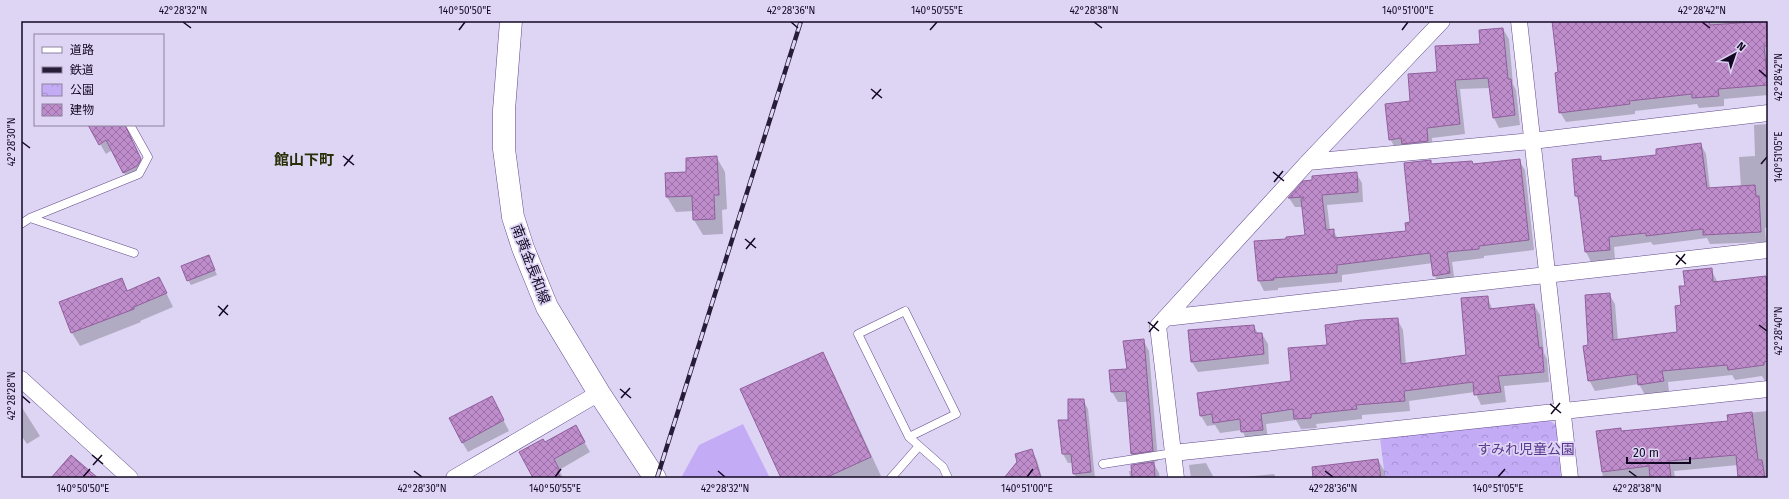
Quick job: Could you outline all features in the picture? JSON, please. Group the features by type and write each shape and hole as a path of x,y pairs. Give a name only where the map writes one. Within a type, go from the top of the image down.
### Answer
{"main road":[{"name":"南黄金長和線","path":"512,21 504,110 504,149 513,216 523,248 547,307 599,393 655,478"}],"street":[{"path":"1176,478 1158,326 1308,162 1442,21"},
{"path":"1520,21 1570,478"},
{"path":"1308,162 1532,141 1768,114"},
{"path":"1166,318 1768,250"},
{"path":"21,379 130,478"},
{"path":"1173,453 1768,389"},
{"path":"454,478 599,393"}],"lane":[{"path":"21,224 30,218 139,174 148,157 131,126"},
{"path":"30,218 134,253"},
{"path":"909,437 956,414 905,311 858,334 909,437 943,468 948,478"},
{"path":"891,478 920,446"},
{"path":"1103,464 1173,453"}],"green space":[{"name":"すみれ児童公園","path":"1546,418 1556,425 1561,478 1385,478 1380,438"},
{"path":"743,424 770,478 681,478 699,445"}],"building":[{"path":"1552,21 1709,21 1710,25 1766,21 1768,46 1764,46 1768,85 1718,89 1719,96 1692,98 1692,94 1629,101 1630,104 1559,113 1555,73 1558,72"},
{"path":"1503,28 1508,79 1511,79 1515,115 1493,118 1488,78 1455,80 1460,124 1427,128 1428,141 1402,144 1401,138 1389,140 1385,104 1410,101 1408,74 1437,72 1435,46 1480,44 1479,30"},
{"path":"89,126 125,126 141,159 137,166 123,173 106,140 99,145"},
{"path":"1701,143 1707,188 1755,185 1756,196 1759,196 1761,232 1703,235 1703,229 1646,236 1646,233 1609,237 1610,250 1585,252 1578,196 1575,196 1572,159 1601,156 1601,161 1656,155 1656,149"},
{"path":"717,156 719,195 714,195 715,219 693,220 692,196 666,197 665,173 686,172 686,158"},
{"path":"1520,159 1529,240 1479,246 1479,249 1447,252 1450,273 1433,276 1430,253 1337,265 1337,273 1273,278 1274,280 1258,281 1254,241 1286,239 1286,237 1305,235 1301,199 1304,197 1288,198 1303,181 1312,180 1312,176 1357,172 1358,192 1322,195 1326,230 1334,229 1334,238 1406,231 1405,223 1410,222 1404,163 1431,160 1431,164 1472,161 1473,164"},
{"path":"209,255 215,270 187,281 181,266"},
{"path":"1712,268 1713,282 1766,276 1768,291 1768,361 1764,362 1764,365 1728,370 1727,365 1662,371 1664,381 1638,385 1637,374 1588,381 1583,346 1588,345 1585,295 1610,293 1613,340 1677,332 1675,306 1681,305 1679,286 1685,286 1683,271"},
{"path":"159,277 167,293 134,307 134,309 71,333 59,302 122,278 127,291"},
{"path":"1488,296 1489,309 1534,304 1539,348 1542,347 1544,372 1498,376 1501,392 1474,395 1473,382 1404,391 1405,401 1356,405 1357,409 1311,414 1311,418 1294,419 1293,409 1261,414 1263,430 1241,432 1240,419 1213,423 1212,414 1200,416 1197,393 1291,381 1288,348 1327,345 1325,325 1361,320 1398,318 1401,364 1466,355 1461,298"},
{"path":"1254,325 1255,333 1262,333 1264,354 1191,362 1188,330"},
{"path":"1144,339 1153,451 1131,454 1126,391 1111,392 1109,370 1127,369 1123,341"},
{"path":"823,352 871,457 825,478 781,478 740,389"},
{"path":"492,396 504,420 462,443 449,418"},
{"path":"1068,399 1084,399 1091,472 1073,474 1071,454 1062,454 1058,420 1068,420"},
{"path":"1752,412 1758,460 1762,460 1765,478 1738,478 1736,455 1669,461 1671,478 1650,478 1649,466 1602,472 1596,431 1621,428 1621,431 1728,421 1727,415"},
{"path":"576,425 585,442 554,459 560,471 557,472 561,478 533,478 519,452 543,439 545,442"},
{"path":"1032,449 1041,478 1004,478 1017,462 1015,454"},
{"path":"71,455 98,478 51,478"},
{"path":"1378,459 1381,478 1313,478 1312,467"},
{"path":"1154,462 1155,478 1132,478 1131,465"}],"railway":[{"path":"657,478 801,21"}],"district":[{"name":"館山下町","path":"304,160"}]}
